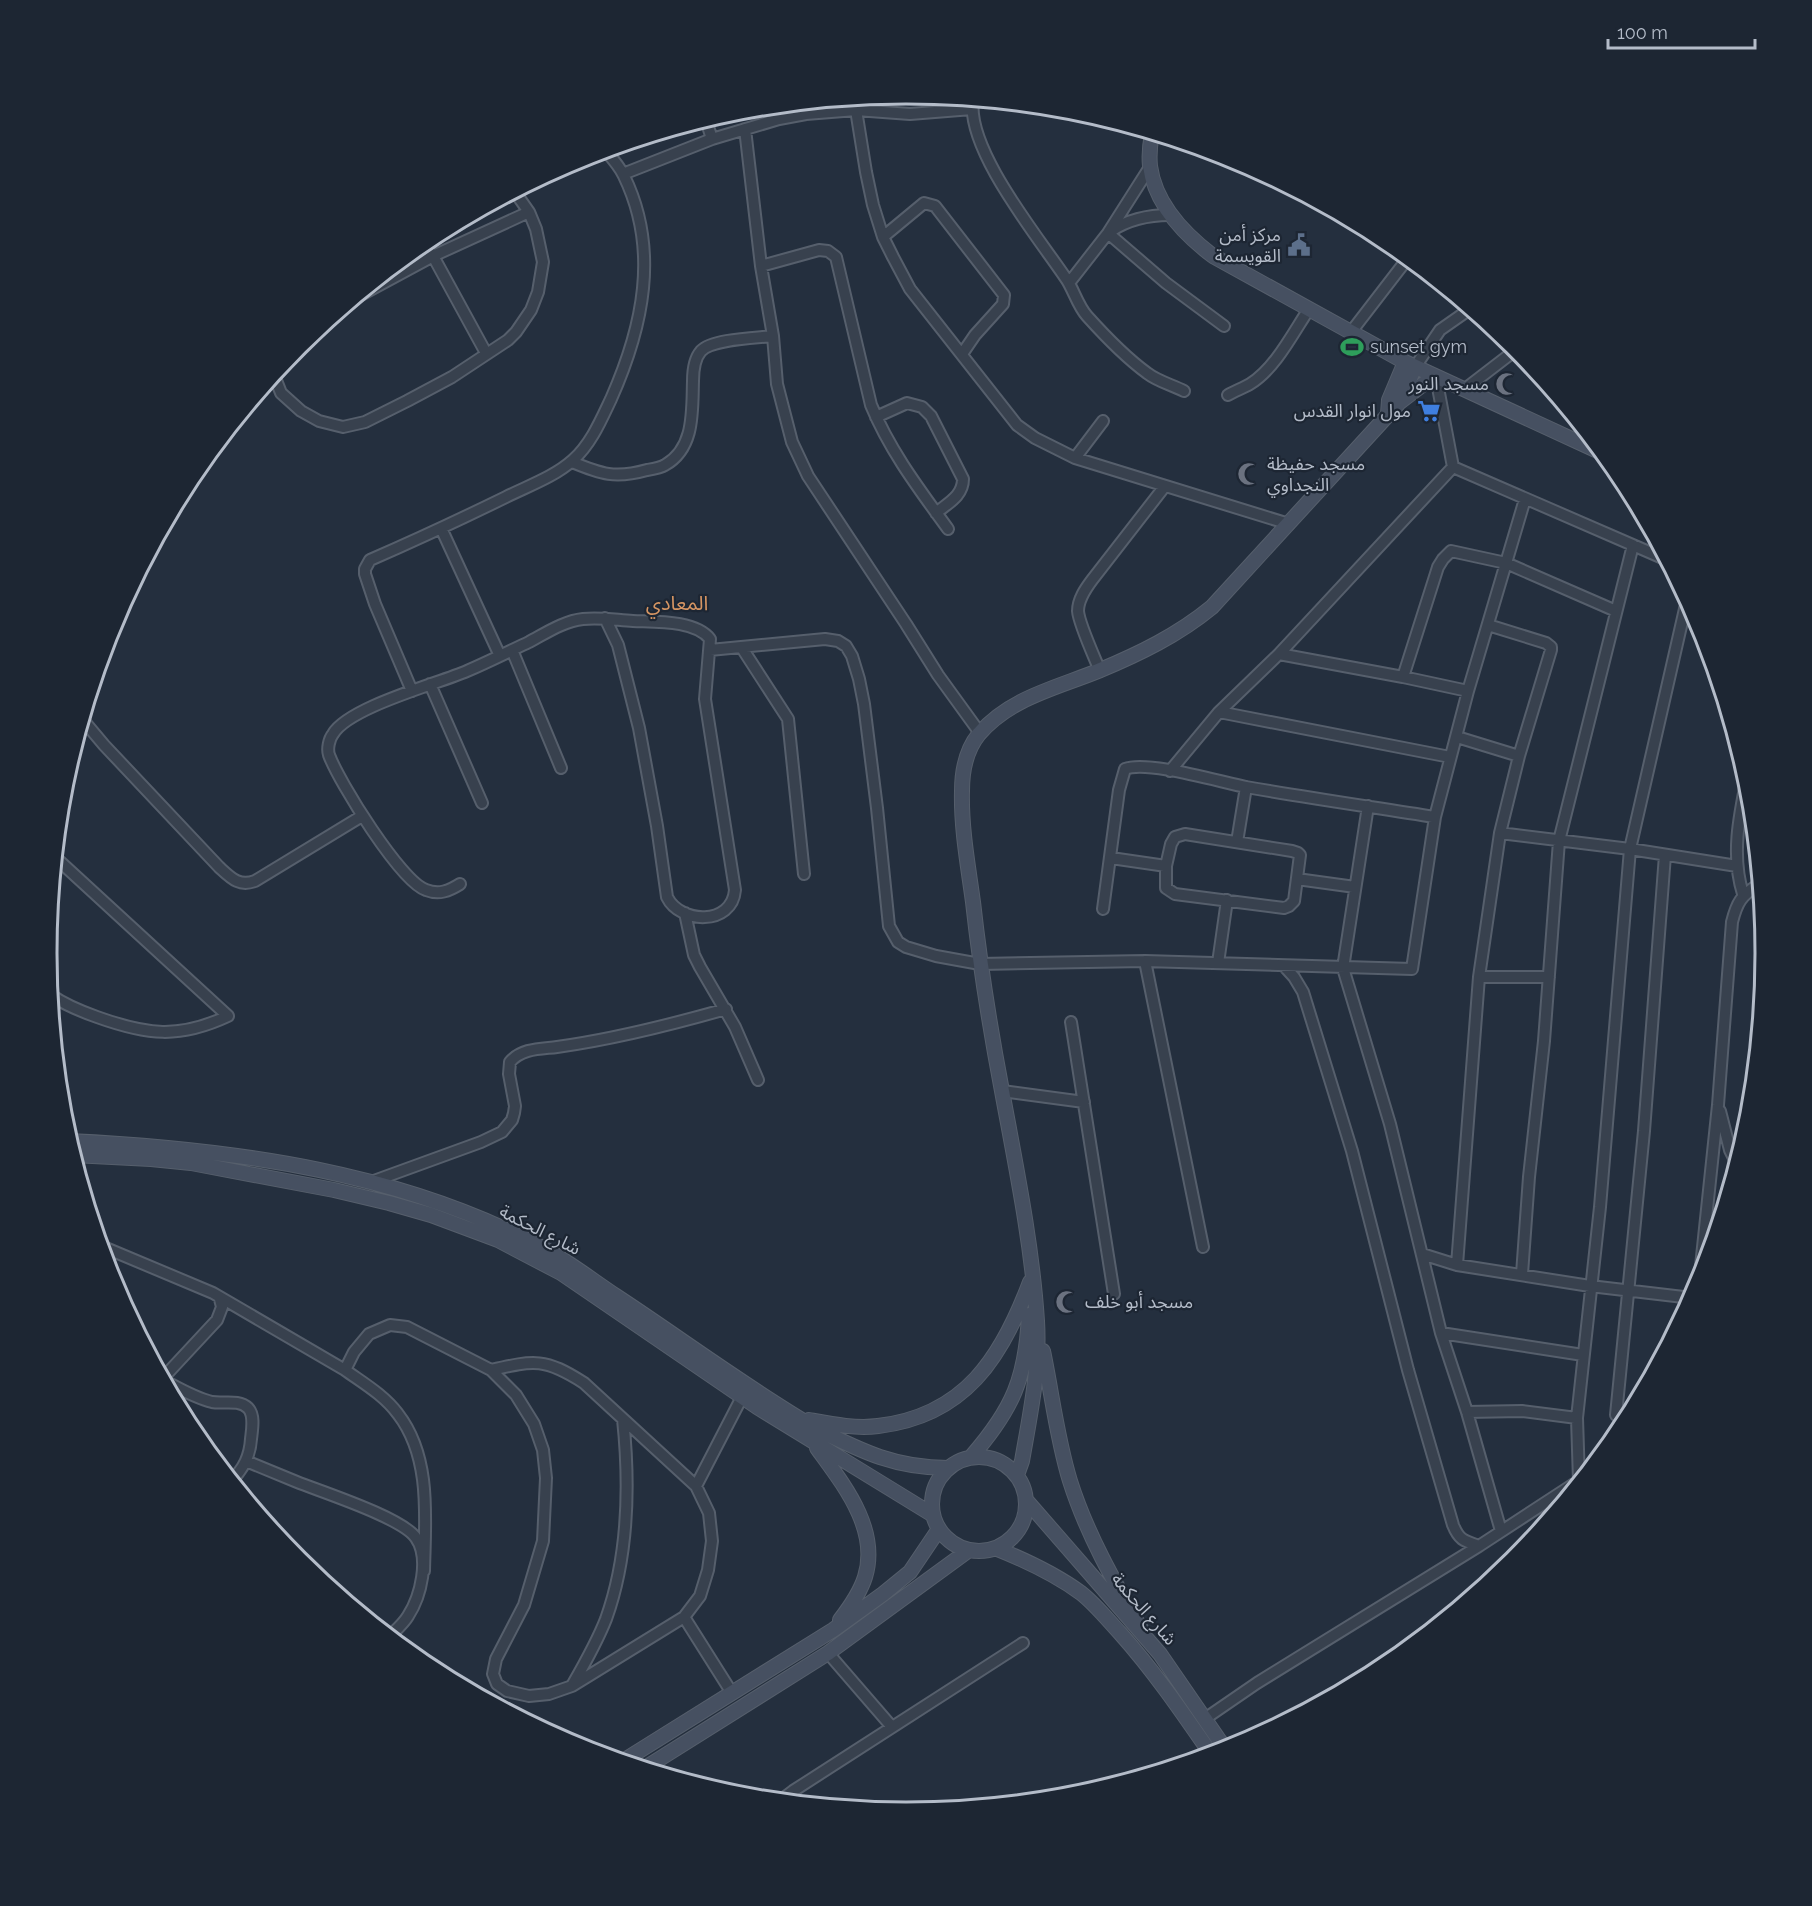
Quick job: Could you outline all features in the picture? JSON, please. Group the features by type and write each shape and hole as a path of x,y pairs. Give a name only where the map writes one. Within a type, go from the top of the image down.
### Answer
{"street":[{"path":"856,106 866,172 883,237 910,289 1017,425 1035,438 1075,458 1289,524"},
{"path":"623,174 712,139 779,118 856,110 910,114 964,106"},
{"path":"973,107 977,133 987,157 1069,283 1085,313 1114,344 1148,374 1184,390"},
{"path":"708,128 712,139"},
{"path":"745,129 761,266 773,336 777,384 792,442 808,476 938,675 980,733"},
{"path":"1152,141 1150,167 1158,192 1170,215 1186,233 1213,256 1410,365 1587,446"},
{"path":"412,691 375,604 365,569 370,560 556,473 582,452 604,414 630,353 639,320 644,278 641,219 623,174 611,158"},
{"path":"1069,283 1108,233 1150,167"},
{"path":"277,383 281,393 301,411 319,421 343,427 365,422 407,401 452,377 508,340 531,310 538,292 543,262 529,212 519,198"},
{"path":"883,237 924,203 935,206 1004,295 1002,304 962,354"},
{"path":"387,281 433,256 529,212"},
{"path":"1108,233 1128,221 1170,215"},
{"path":"1108,233 1166,284 1224,326"},
{"path":"761,266 819,250 828,251 836,257 871,405 900,463 948,529"},
{"path":"429,251 486,353"},
{"path":"1351,332 1403,265"},
{"path":"1228,395 1251,383 1263,373 1282,350 1309,309"},
{"path":"1388,414 1389,400 1410,365 1440,330 1464,313"},
{"path":"572,462 598,473 618,476 664,466 681,449 690,430 693,374 700,352 706,346 773,336"},
{"path":"1465,389 1508,356"},
{"path":"1398,404 1410,365"},
{"path":"1144,1634 1090,1533 1064,1459 1037,1319 1023,1205 980,963 964,832 962,792 967,758 973,742 980,733 994,719 1017,703 1100,671 1158,644 1212,607 1388,414 1435,376"},
{"path":"1435,376 1453,467"},
{"path":"876,417 907,403 922,407 931,416 963,478 963,488 959,494 936,513"},
{"path":"1075,458 1103,421"},
{"path":"1453,467 1655,555"},
{"path":"1170,771 1219,712 1279,654 1453,467"},
{"path":"1100,671 1078,610 1080,600 1092,579 1165,486"},
{"path":"710,650 742,648 785,641 825,639 838,640 846,646 854,662 864,704 877,808 886,909 892,935 906,947 980,963 1145,961 1412,969 1435,818 1468,691 1525,499"},
{"path":"441,528 500,656"},
{"path":"1522,1274 1529,1177 1544,1041 1559,841 1633,545"},
{"path":"1403,677 1438,567 1451,551 1506,563 1616,611"},
{"path":"1579,1472 1577,1418 1600,1207 1630,849 1684,614"},
{"path":"460,884 443,892 424,890 407,877 362,816 328,753 330,738 343,722 379,704 464,672 565,624 583,619 605,618 670,623 691,628 709,637 711,643 705,699 735,890 734,899 724,911 717,915 701,917 677,911 670,904 639,728 618,645 605,618"},
{"path":"1457,1265 1479,977 1500,833 1519,756 1551,655 1551,647 1546,643 1488,626"},
{"path":"742,648 788,719 804,874"},
{"path":"512,650 561,768"},
{"path":"1279,654 1468,691"},
{"path":"430,684 482,803"},
{"path":"1219,712 1450,757"},
{"path":"88,726 219,867 233,880 241,883 255,881 362,816"},
{"path":"1457,737 1519,756"},
{"path":"1104,909 1119,790 1125,769 1132,766 1435,818"},
{"path":"1237,842 1246,786"},
{"path":"1742,804 1737,866 1743,894"},
{"path":"1368,806 1342,968 1390,1124 1441,1333 1467,1412 1501,1531"},
{"path":"1500,833 1630,849 1737,866"},
{"path":"1180,835 1237,842 1298,853 1300,861 1294,901 1289,906 1284,908 1171,893 1165,886 1170,844 1175,837 1180,835"},
{"path":"1616,1415 1644,1131 1665,855"},
{"path":"1111,858 1166,866"},
{"path":"59,1000 74,1009 136,1030 178,1032 208,1025 228,1016 62,864"},
{"path":"1297,879 1355,888"},
{"path":"1703,1243 1718,1105 1732,922 1743,894 1752,888"},
{"path":"1218,963 1227,900"},
{"path":"685,913 694,955 726,1009 758,1080"},
{"path":"1145,961 1203,1247"},
{"path":"1284,966 1303,992 1346,1129 1408,1370 1453,1525 1461,1539 1479,1546"},
{"path":"1479,977 1549,977"},
{"path":"371,1182 481,1142 502,1132 512,1120 515,1106 509,1074 510,1062 521,1052 596,1042 664,1027 726,1009"},
{"path":"1071,1022 1114,1294"},
{"path":"1002,1091 1084,1102"},
{"path":"1718,1105 1731,1152"},
{"name":"شارع الحكمة","path":"78,1142 168,1147 333,1172 449,1207 552,1253 798,1418 855,1448 908,1466 948,1468"},
{"name":"شارع الحكمة","path":"82,1155 191,1163 334,1190 431,1215 498,1240 561,1272 742,1397 933,1515"},
{"path":"111,1250 207,1291 345,1370 381,1396 399,1414 413,1442 423,1471 424,1571 419,1592 409,1616 395,1631"},
{"path":"1422,1254 1457,1265 1590,1286 1681,1297"},
{"path":"971,1457 1005,1413 1018,1385 1025,1356 1031,1265"},
{"path":"798,1418 841,1425 877,1426 906,1420 932,1411 966,1390 987,1366 1012,1327 1030,1282"},
{"path":"169,1374 217,1320 222,1307 220,1299"},
{"path":"1017,1476 1022,1461 1036,1373 1037,1319"},
{"path":"345,1370 354,1353 369,1334 390,1325 407,1327 491,1370 516,1395 534,1424 543,1450 546,1478 543,1541 524,1605 496,1659 493,1674 496,1684 507,1692 529,1696 549,1694 573,1686 684,1617 700,1596 708,1570 712,1541 709,1513 696,1486 584,1383 564,1370 546,1364 528,1362 491,1370"},
{"path":"1441,1333 1583,1355"},
{"path":"176,1386 196,1397 218,1402 238,1403 248,1408 252,1422 250,1449 241,1471 236,1475"},
{"path":"696,1486 742,1397"},
{"path":"1467,1412 1522,1411 1577,1418"},
{"path":"573,1686 606,1618 618,1575 628,1500 628,1461 623,1419"},
{"path":"812,1442 835,1473 855,1506 866,1535 868,1551 868,1566 860,1590 833,1630"},
{"path":"980,1456 996,1460 1011,1469 1021,1483 1026,1500 1024,1517 1016,1533 995,1548 978,1551 953,1543 939,1529 933,1515 932,1498 938,1482 948,1468 971,1457 980,1456"},
{"path":"246,1461 372,1511 405,1528 416,1537 422,1550 424,1571"},
{"path":"1206,1718 1257,1683 1561,1492"},
{"name":"شارع الحكمة","path":"1026,1500 1144,1634 1220,1741"},
{"path":"631,1756 833,1630 904,1577 939,1529"},
{"name":"شارع الحكمة","path":"995,1548 1064,1581 1082,1594 1145,1662 1206,1747"},
{"path":"653,1763 828,1653 969,1550"},
{"path":"684,1617 732,1693"},
{"path":"791,1794 1023,1643"},
{"path":"828,1653 892,1727"}],"place":[{"name":"مركز أمن القويسمة","path":"1299,245"},
{"name":"sunset gym","path":"1352,347"},
{"name":"مسجد النور","path":"1507,384"},
{"name":"مول انوار القدس","path":"1429,411"},
{"name":"مسجد حفيظة النجداوي","path":"1249,474"},
{"name":"مسجد أبو خلف","path":"1067,1302"}],"district":[{"name":"المعادي","path":"677,603"}]}
